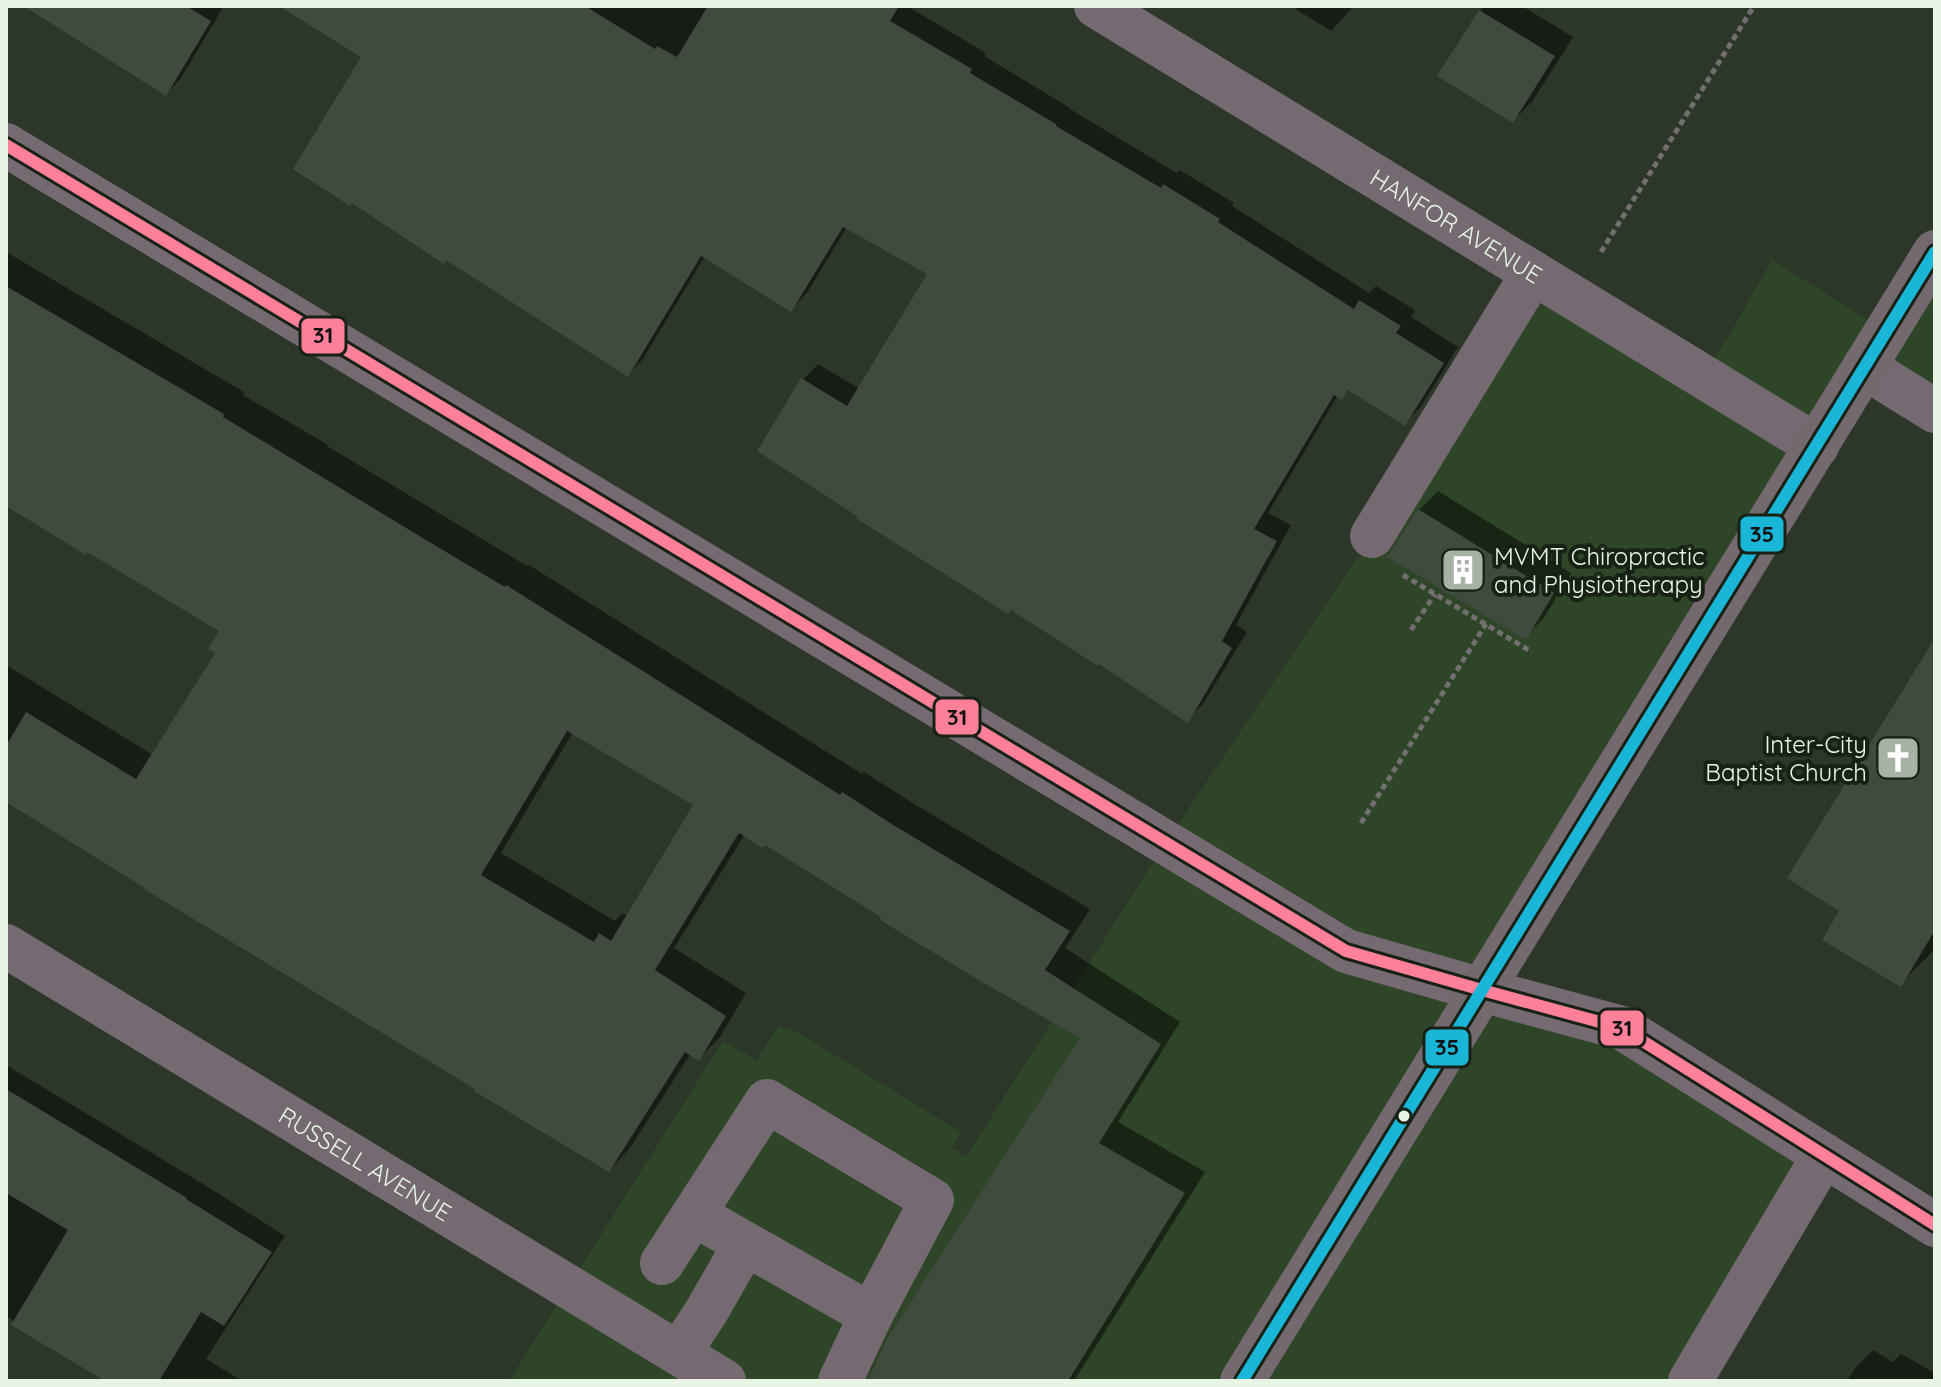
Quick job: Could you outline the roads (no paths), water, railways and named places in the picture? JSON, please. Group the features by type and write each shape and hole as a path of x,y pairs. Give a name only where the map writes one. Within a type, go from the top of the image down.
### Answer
{"main road":[{"path":"1242,1381 1935,252"}],"street":[{"name":"HANFOR AVENUE","path":"1096,6 1817,446"},
{"path":"6,145 1346,951 1622,1028 1824,1155 1932,1216"},
{"path":"1382,552 1533,273"},
{"path":"1864,367 1935,411"},
{"name":"RUSSELL AVENUE","path":"6,946 724,1381"},
{"path":"662,1263 767,1101 932,1200 840,1381"},
{"path":"1690,1381 1824,1155"},
{"path":"695,1215 871,1315"},
{"path":"679,1353 745,1244"}],"place":[{"name":"MVMT Chiropractic and Physiotherapy","path":"1463,570"},
{"name":"Inter-City Baptist Church","path":"1898,758"}]}
